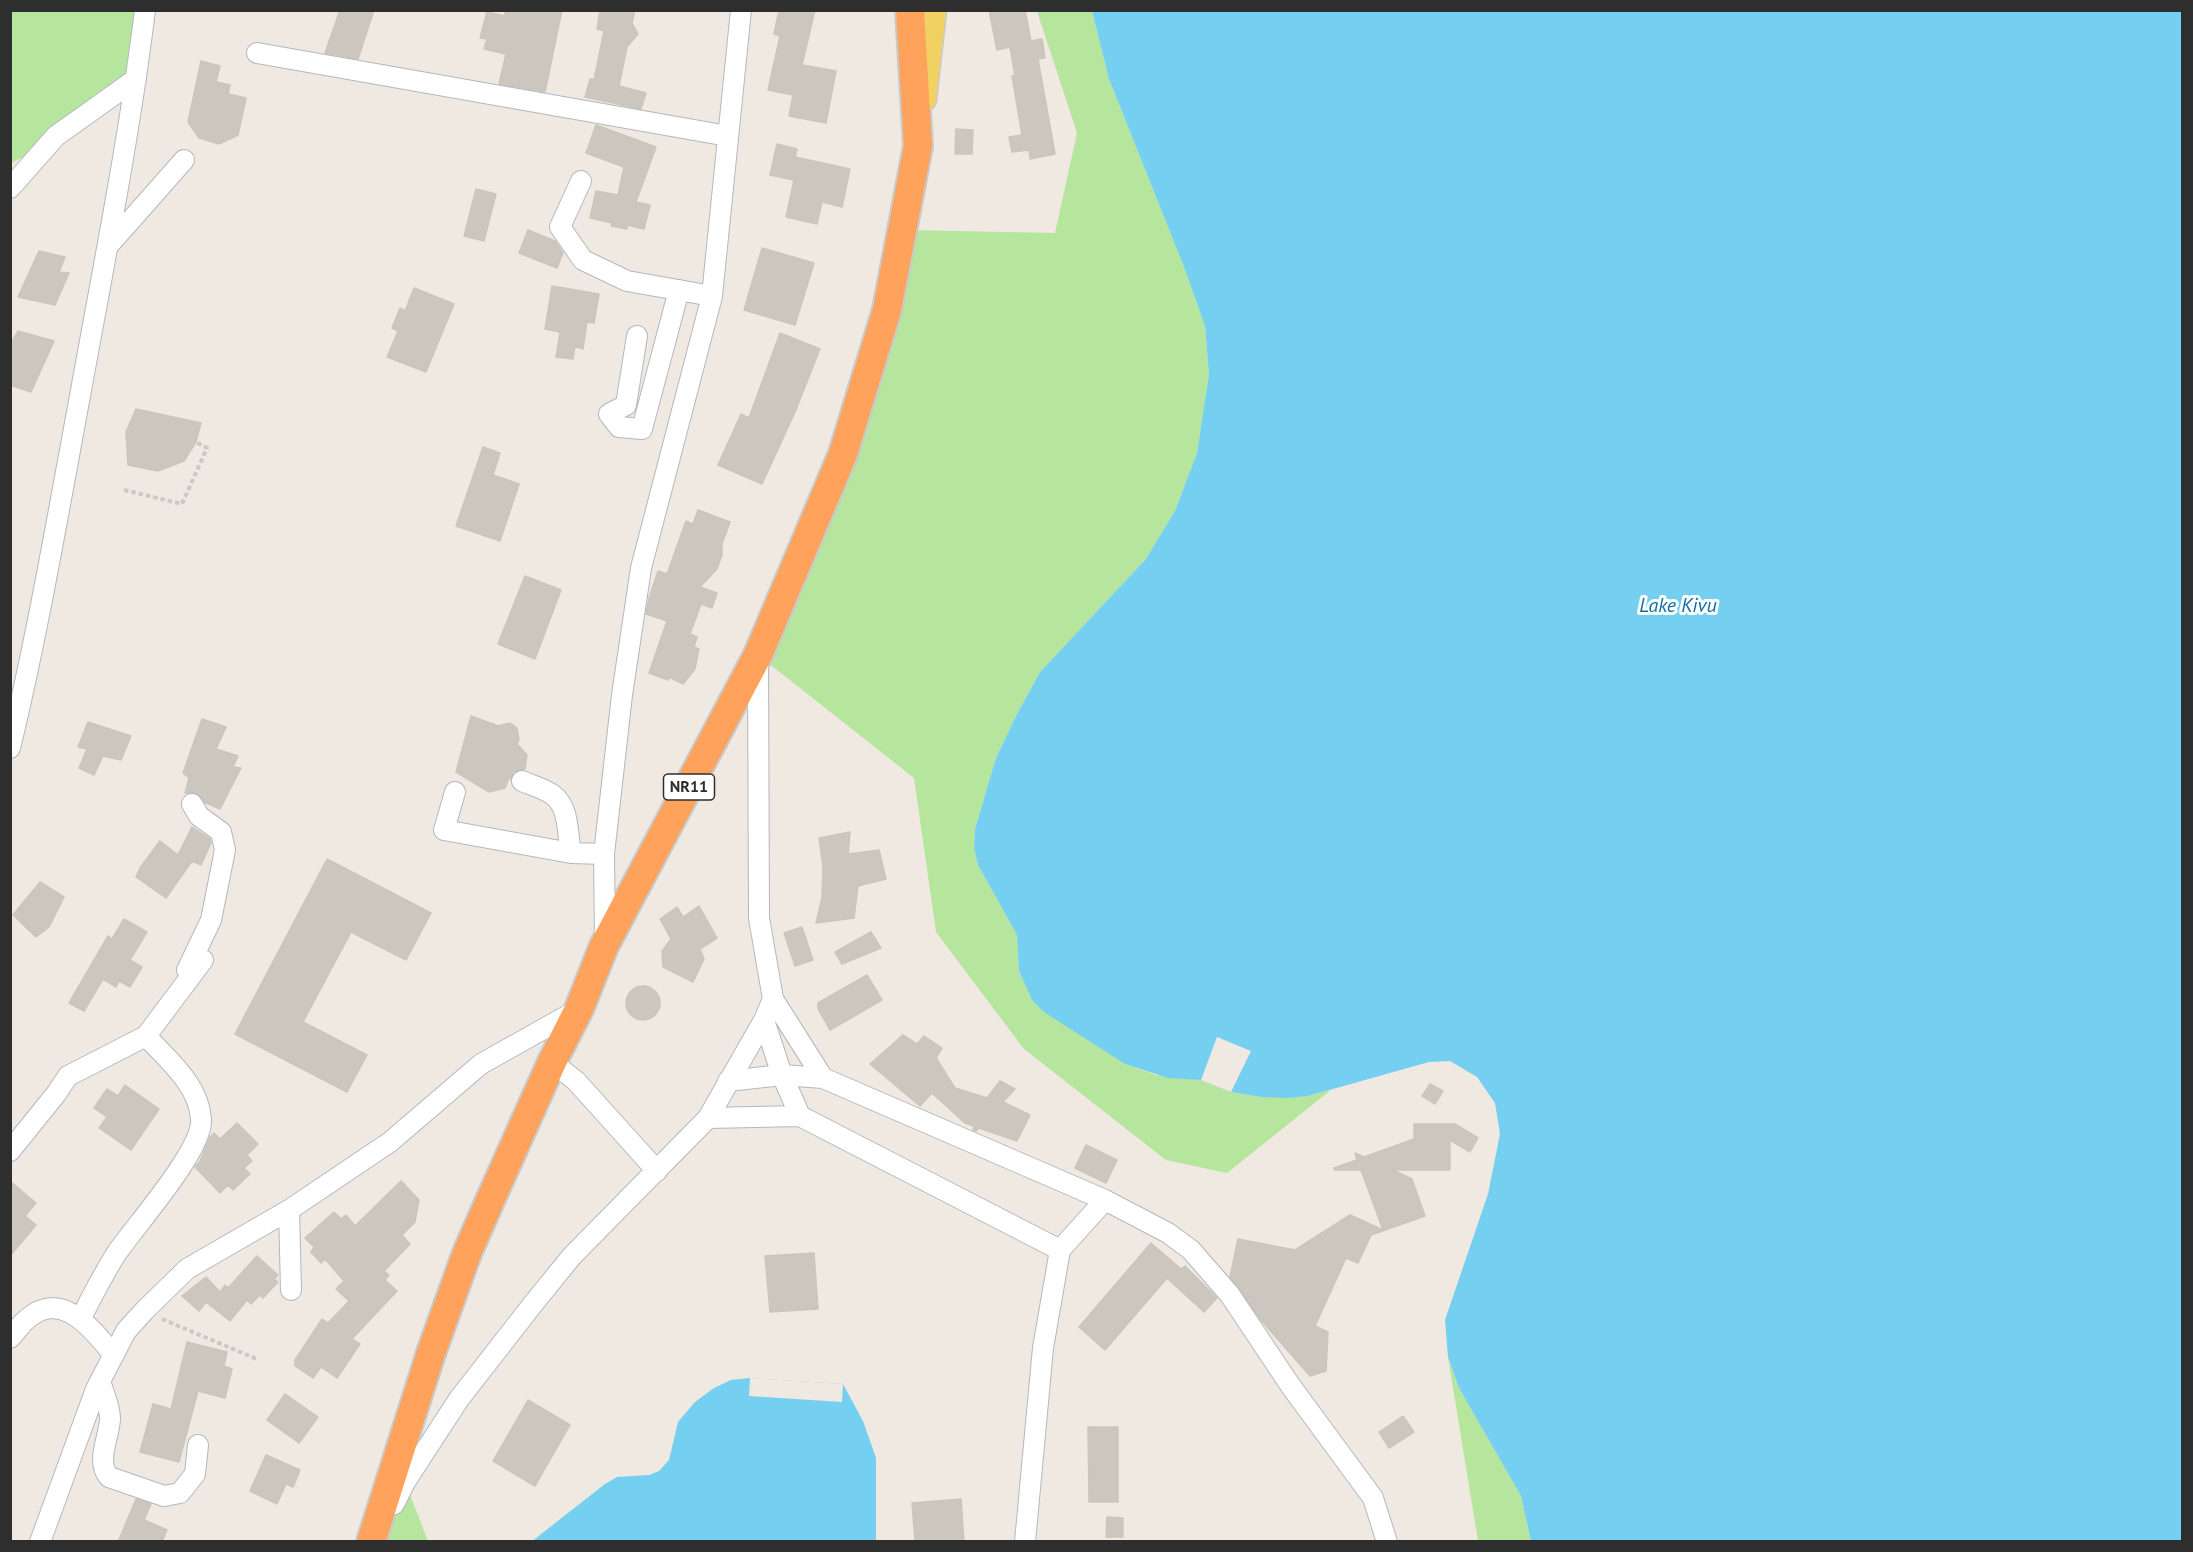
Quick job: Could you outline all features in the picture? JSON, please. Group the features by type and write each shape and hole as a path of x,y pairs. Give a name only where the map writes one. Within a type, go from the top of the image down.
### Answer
{"highway":[{"name":"NR11","path":"371,1542 431,1353 467,1254 552,1062 579,1009 604,946 758,655 843,454 887,310 918,146 910,10"}],"main road":[{"path":"918,146 934,10"}],"street":[{"path":"10,748 13,724 36,633 107,246 136,79 145,10"},
{"path":"604,946 606,885 604,854 622,694 640,568 712,296 741,10"},
{"path":"257,53 728,136"},
{"path":"10,188 56,136 136,79"},
{"path":"107,246 184,160"},
{"path":"581,181 560,227 583,260 627,281 712,296"},
{"path":"638,336 626,405 609,414 619,428 642,429 679,290"},
{"path":"758,655 759,918 773,999 823,1078"},
{"path":"522,781 554,795 568,817 566,830 571,853"},
{"path":"455,792 444,830 571,853 604,854"},
{"path":"171,1004 211,920 225,850 221,832 200,816 192,804"},
{"path":"10,1151 68,1076 146,1036 171,1004 183,983 203,960"},
{"path":"376,1542 405,1482 459,1399 572,1256 708,1118 764,1020 773,999"},
{"path":"40,1542 100,1381 113,1354 126,1331 187,1269 290,1210 390,1142 481,1064 579,1009"},
{"path":"764,1020 782,1075 800,1116"},
{"path":"81,1318 116,1254 164,1189 200,1131 201,1119 198,1103 187,1081 146,1036"},
{"path":"552,1062 576,1081 657,1171"},
{"path":"728,1081 782,1075 823,1078 1105,1200 1168,1233 1191,1250 1230,1295 1290,1385 1373,1498 1387,1542"},
{"path":"708,1118 800,1116 1060,1250"},
{"path":"1025,1542 1043,1348 1060,1250 1105,1200"},
{"path":"290,1210 291,1290"},
{"path":"10,1338 27,1319 49,1308 57,1308 81,1318 113,1354"},
{"path":"100,1381 110,1418 104,1446 104,1465 109,1478 164,1496 180,1493 195,1474 198,1445"}],"path":[{"path":"124,490 182,504 207,448 196,442"},
{"path":"146,1310 176,1326 259,1360"}],"green space":[{"path":"11,11 151,11 143,77 49,144 11,163"},
{"path":"1037,11 1092,11 1109,79 1184,267 1205,326 1209,375 1197,453 1175,511 1145,560 1040,672 996,758 975,829 974,848 978,865 1017,935 1019,971 1032,1000 1125,1064 1156,1075 1201,1080 1231,1092 1261,1097 1308,1096 1331,1090 1227,1173 1166,1160 1024,1049 936,932 914,778 758,655 843,454 904,230 1055,233 1077,133"},
{"path":"1448,1357 1459,1388 1521,1496 1531,1541 1478,1541"},
{"path":"405,1482 428,1541 376,1541"}],"water":[{"name":"Lake Kivu","path":"1092,11 2182,11 2182,1541 1531,1541 1521,1496 1459,1388 1448,1357 1445,1320 1488,1194 1500,1134 1495,1103 1477,1077 1450,1061 1429,1062 1308,1096 1261,1097 1231,1092 1201,1080 1168,1078 1125,1064 1044,1012 1032,1000 1019,971 1017,935 978,865 974,848 975,829 996,758 1040,672 1145,560 1175,511 1197,453 1209,375 1205,326 1184,267 1109,79"},
{"path":"750,1378 843,1384 863,1421 876,1458 876,1541 531,1542 617,1477 649,1475 659,1471 669,1460 678,1422 695,1402 714,1388 731,1380"}],"pier":[{"path":"1217,1037 1251,1051 1231,1092 1201,1080"},
{"path":"750,1378 843,1384 842,1402 749,1396"}],"building":[{"path":"340,10 374,10 358,59 325,53"},
{"path":"505,10 562,10 545,92 499,84 506,54 484,49 487,39 480,38 487,12 505,16"},
{"path":"600,10 635,10 632,23 638,34 627,47 619,86 646,93 641,109 585,97 590,79 594,80 604,31 597,29"},
{"path":"779,10 815,10 802,65 836,71 826,123 789,116 793,95 768,90 780,36 774,34"},
{"path":"989,10 1025,10 1031,41 1042,39 1045,58 1038,59 1055,154 1030,159 1029,150 1012,152 1009,137 1022,135 1012,76 1015,76 1010,47 997,50"},
{"path":"201,61 220,66 216,82 230,85 228,94 246,98 238,135 219,144 199,138 188,122"},
{"path":"596,125 656,147 636,202 650,205 644,229 627,225 627,229 611,226 612,223 590,218 596,191 618,195 624,167 586,153"},
{"path":"956,129 973,130 972,154 955,154"},
{"path":"777,144 797,149 795,157 850,169 842,207 822,202 817,224 786,217 794,180 770,175"},
{"path":"476,189 496,194 484,241 464,236"},
{"path":"528,230 555,241 563,253 557,268 519,253"},
{"path":"762,248 814,263 795,325 744,310"},
{"path":"39,251 65,257 59,272 69,273 55,305 18,297"},
{"path":"552,286 599,294 594,323 587,322 583,349 575,346 573,359 556,357 560,332 545,329"},
{"path":"414,288 454,304 426,372 387,357 398,331 392,328 400,308 405,311"},
{"path":"18,331 54,341 31,392 10,385 10,345"},
{"path":"780,333 820,349 795,412 762,484 718,465 741,414 749,418"},
{"path":"136,409 201,423 196,442 184,461 158,471 128,465 126,432"},
{"path":"483,447 500,453 493,475 519,484 500,541 456,526"},
{"path":"698,510 730,522 722,544 722,555 717,569 700,587 717,593 712,608 701,604 690,634 697,637 694,647 699,649 695,669 683,684 669,677 668,680 649,673 667,621 646,614 658,571 667,574 686,521 693,524"},
{"path":"525,576 561,590 535,659 498,644"},
{"path":"471,716 498,726 510,723 517,728 519,740 517,744 527,755 525,769 514,772 505,788 489,792 456,772"},
{"path":"202,719 226,727 216,749 238,756 233,767 241,768 220,809 204,802 197,793 185,793 189,778 183,773"},
{"path":"88,722 131,736 121,760 103,756 94,775 79,768 87,749 78,747"},
{"path":"192,827 210,839 211,843 201,865 192,861 166,898 136,877 160,841 178,855"},
{"path":"850,832 848,854 879,850 886,879 858,886 854,918 816,923 822,898 823,867 819,838"},
{"path":"327,859 431,913 406,960 351,932 303,1022 367,1055 347,1092 235,1034"},
{"path":"40,882 64,897 49,927 36,937 13,915"},
{"path":"699,906 717,938 700,949 704,959 693,982 663,967 662,951 671,939 660,919 677,907 683,917"},
{"path":"124,919 147,932 130,960 142,967 130,987 119,981 116,987 103,979 84,1011 69,1003 108,936 112,939"},
{"path":"802,927 813,960 795,966 784,933"},
{"path":"871,932 881,948 842,964 835,952"},
{"path":"867,975 882,1000 830,1030 818,1009 818,1003"},
{"path":"643,986 655,991 660,1003 655,1015 643,1020 631,1015 626,1003 631,991"},
{"path":"903,1035 917,1044 924,1036 942,1048 936,1058 955,1088 987,1098 1000,1081 1015,1089 1003,1102 1030,1115 1017,1141 979,1128 976,1131 973,1130 974,1126 965,1123 932,1093 920,1106 870,1064"},
{"path":"1430,1084 1443,1091 1435,1104 1422,1096"},
{"path":"125,1085 159,1109 131,1150 99,1128 107,1117 94,1108 107,1089 118,1096"},
{"path":"237,1123 258,1144 247,1155 252,1161 244,1168 250,1174 233,1190 228,1185 220,1193 195,1167 210,1137 214,1133 220,1139"},
{"path":"1414,1124 1455,1124 1478,1138 1470,1152 1450,1140 1450,1170 1393,1170 1412,1179 1425,1216 1371,1235 1358,1263 1346,1258 1315,1326 1328,1332 1326,1371 1310,1376 1260,1319 1230,1277 1238,1239 1295,1250 1350,1215 1383,1230 1361,1170 1334,1170 1334,1168 1357,1160 1355,1153 1364,1157 1414,1139"},
{"path":"1086,1145 1117,1160 1106,1183 1075,1168"},
{"path":"10,1181 36,1203 25,1216 36,1225 10,1256"},
{"path":"401,1181 419,1200 415,1222 402,1235 410,1244 384,1271 389,1275 385,1280 397,1291 352,1339 360,1344 337,1378 321,1367 313,1378 295,1366 295,1360 322,1319 328,1323 349,1301 336,1289 344,1281 325,1259 321,1263 311,1252 314,1247 305,1238 334,1212 341,1219 346,1215 355,1226"},
{"path":"1151,1243 1181,1269 1185,1266 1217,1298 1204,1312 1167,1278 1105,1350 1079,1327"},
{"path":"814,1253 818,1309 770,1312 765,1256"},
{"path":"257,1256 278,1275 274,1279 278,1282 263,1298 260,1295 251,1304 247,1300 230,1321 206,1302 199,1311 182,1296 206,1277 220,1292 225,1285 228,1288"},
{"path":"187,1342 227,1352 224,1366 232,1369 225,1398 198,1391 179,1462 140,1452 153,1404 171,1409"},
{"path":"285,1394 318,1417 299,1443 267,1420"},
{"path":"528,1400 570,1425 535,1486 493,1461"},
{"path":"1403,1416 1414,1432 1389,1448 1379,1432"},
{"path":"1088,1427 1118,1427 1118,1502 1089,1502"},
{"path":"266,1455 300,1470 293,1487 286,1484 277,1504 250,1491"},
{"path":"136,1499 151,1504 144,1520 167,1530 162,1542 118,1542"},
{"path":"961,1499 964,1542 915,1542 912,1503"},
{"path":"1107,1517 1123,1518 1123,1537 1106,1537"}]}
